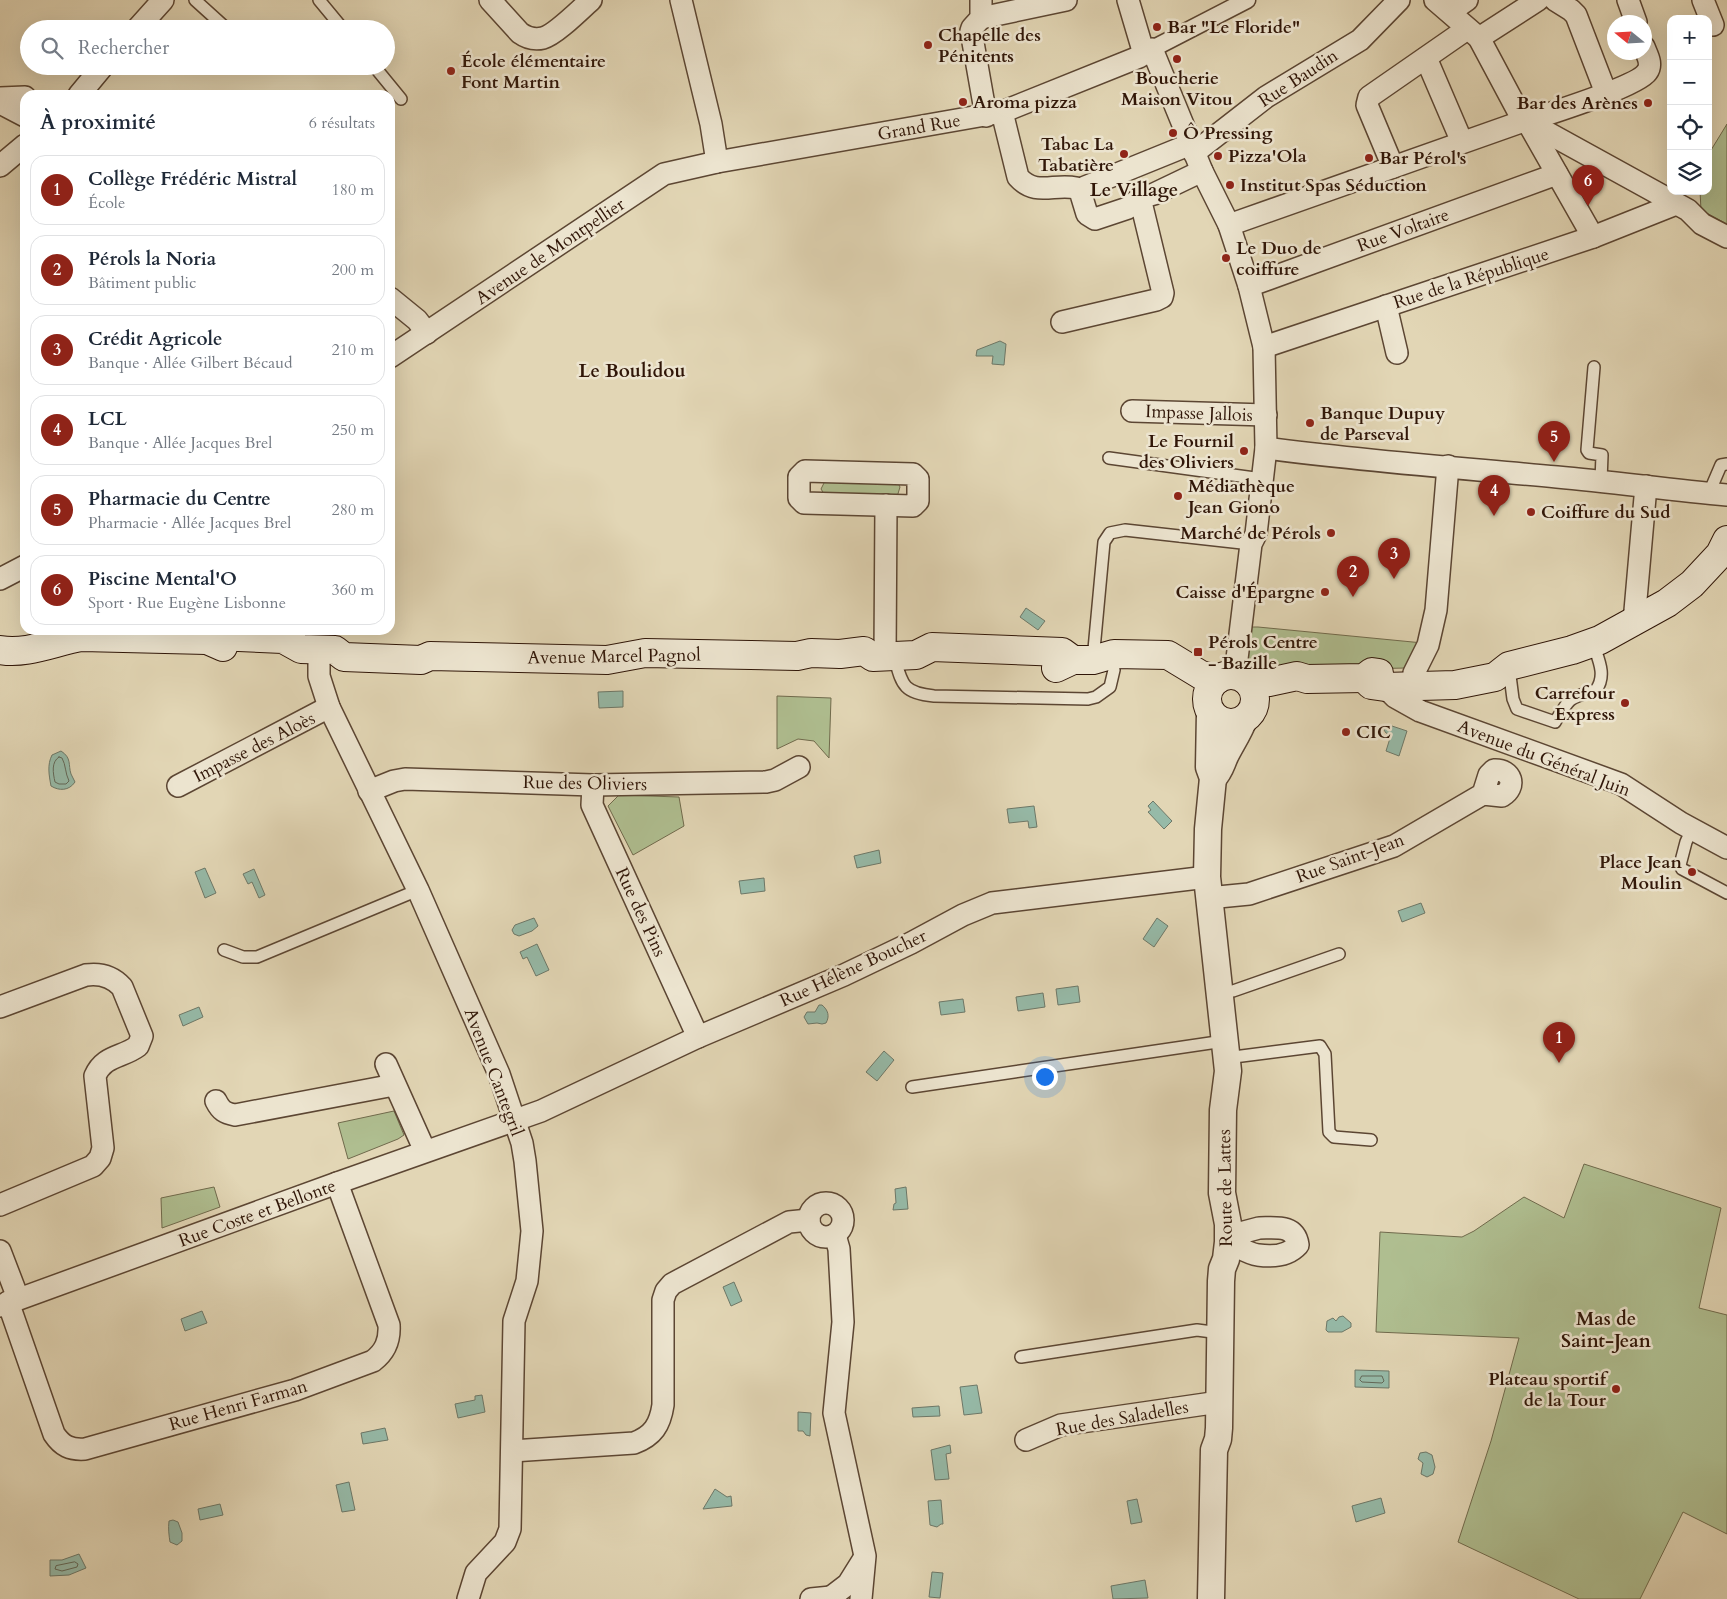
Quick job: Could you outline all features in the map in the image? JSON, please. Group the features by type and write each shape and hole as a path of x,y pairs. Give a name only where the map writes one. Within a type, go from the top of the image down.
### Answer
{"main road":[{"path":"1375,683 1372,672 1414,673 1494,664 1509,666 1572,650 1634,622 1667,603 1686,589 1725,549"},
{"name":"Avenue Marcel Pagnol","path":"0,650 20,651 82,637 207,640 215,636 284,639 344,657 365,659 421,660 430,656 607,660 645,652 797,656 808,662 832,668 863,664 932,647 1062,652 1093,663 1165,673 1190,690 1216,717 1230,723 1240,692"},
{"path":"1093,663 1114,654 1168,655 1201,675 1240,692"},
{"path":"1209,708 1209,690 1240,692 1297,686 1307,679 1455,685 1495,677 1509,666"}],"street":[{"path":"145,20 163,0"},
{"path":"490,0 520,33 537,39 549,35 591,0"},
{"path":"682,0 711,124 717,162"},
{"path":"1066,0 981,9 971,31 994,114 1018,177 1025,184 1036,188 1071,187 1080,191 1087,214 1095,219 1128,208 1140,198 1154,194 1196,156"},
{"path":"1128,0 1148,52 1229,224 1249,286 1264,348 1266,448 1256,534 1251,544 1240,629 1239,732 1224,758 1219,772 1213,778 1209,766 1209,708"},
{"name":"Grand Rue","path":"717,162 994,114 1148,52 1247,0"},
{"name":"Rue Baudin","path":"1196,156 1266,97 1360,40 1370,32 1399,0"},
{"path":"1393,167 1367,105 1369,97 1426,58 1538,0"},
{"path":"1554,0 1576,15 1606,93"},
{"path":"1628,0 1633,15"},
{"path":"1703,0 1713,25"},
{"path":"1451,4 1473,33 1518,111 1527,121 1592,238"},
{"path":"1426,58 1462,142"},
{"path":"1229,224 1606,93 1642,78 1649,70 1649,60"},
{"path":"83,90 96,75"},
{"path":"0,98 20,97"},
{"path":"0,104 20,114"},
{"path":"1527,121 1688,210 1702,224 1727,237"},
{"path":"0,166 20,149"},
{"path":"1080,191 1085,187 1196,156"},
{"name":"Avenue de Montpellier","path":"395,354 664,174 717,162"},
{"name":"Rue Voltaire","path":"1249,286 1557,174"},
{"path":"1062,322 1162,297 1163,293 1140,198"},
{"name":"Rue de la République","path":"1264,348 1592,238 1676,204"},
{"path":"395,302 417,320 427,333"},
{"path":"1386,306 1397,353"},
{"name":"Impasse Jallois","path":"1132,411 1266,415"},
{"path":"1266,448 1718,494"},
{"path":"1414,673 1428,645 1436,610 1448,466"},
{"path":"805,471 913,474 918,479 918,501 913,506 886,505 804,504 799,498 799,477 805,471"},
{"path":"1634,622 1646,486"},
{"path":"886,505 892,656"},
{"path":"0,579 20,569"},
{"name":"Avenue Cantegril","path":"318,649 319,676 329,707 418,890 498,1074 515,1120 525,1161 532,1231 527,1281 514,1321 510,1528 505,1542 476,1572 468,1599"},
{"name":"Avenue du Général Juin","path":"1375,683 1420,711 1621,784 1692,829 1727,848"},
{"name":"Impasse des Aloès","path":"178,786 329,707"},
{"name":"Rue des Oliviers","path":"369,791 394,781 405,779 593,785 766,782 775,780 799,767"},
{"name":"Route de Lattes","path":"1211,1599 1214,1450 1220,1428 1222,1270 1226,1259 1228,1242 1228,1224 1222,1193 1223,1110 1228,1070 1208,888 1208,829 1213,778"},
{"name":"Rue des Pins","path":"593,785 592,805 698,1037"},
{"name":"Rue Saint-Jean","path":"1208,888 1249,894 1394,846 1483,794"},
{"name":"Rue Hélène Boucher","path":"515,1120 541,1111 698,1037 844,975 978,908 992,903 1208,888"},
{"path":"0,1007 86,975 95,974 106,976 116,981 122,987 142,1032 141,1041 134,1049 104,1063 98,1068 95,1076 103,1148 100,1158 96,1163 0,1205"},
{"path":"386,1064 425,1152"},
{"path":"216,1101 220,1109 225,1113 235,1115 394,1085"},
{"name":"Rue Coste et Bellonte","path":"9,1302 515,1120"},
{"name":"Rue Henri Farman","path":"0,1251 9,1302 54,1434 60,1443 68,1448 85,1449 296,1390 373,1361 380,1356 387,1346 390,1325 337,1183"},
{"path":"834,1196 838,1208 843,1214 841,1230 835,1235 821,1237 814,1233 810,1227 809,1220 811,1212 816,1206 834,1196"},
{"path":"512,1451 634,1443 644,1439 654,1431 661,1419 663,1405 664,1300 666,1290 672,1284 789,1222 809,1220"},
{"path":"835,1235 839,1249 843,1322 834,1413 865,1556 861,1599"},
{"name":"Rue des Saladelles","path":"1026,1440 1061,1425 1219,1402"},
{"path":"826,1598 848,1584 865,1556"}],"lane":[{"path":"195,0 217,20"},
{"path":"319,0 336,20"},
{"path":"381,75 394,90"},
{"path":"395,92 401,99"},
{"path":"1594,368 1587,450 1589,453 1602,455 1601,481"},
{"path":"1109,458 1262,479"},
{"path":"1718,494 1721,465 1727,464"},
{"path":"892,656 900,676 909,690 916,694 1088,699 1096,697 1110,687 1093,663 1104,542 1110,533 1125,530 1251,544"},
{"path":"1509,666 1516,709 1555,722 1568,701 1577,695 1596,690 1601,683 1602,676 1592,642"},
{"path":"1692,829 1686,842 1680,865 1682,869 1727,893"},
{"path":"224,950 243,957 257,957 418,890"},
{"path":"1220,994 1339,954"},
{"path":"912,1088 1225,1049 1320,1046 1326,1054 1330,1132 1334,1137 1371,1140"},
{"path":"1021,1356 1197,1330 1220,1333"}],"shaded area":[{"path":"1727,124 1727,224 1701,210 1700,195 1712,195 1712,148"},
{"path":"826,479 897,481 900,487 897,497 826,497 821,489"},
{"path":"1249,627 1423,643 1407,668 1250,671 1247,660"},
{"path":"777,696 831,698 829,758 814,741 798,739 777,749"},
{"path":"619,795 679,797 684,826 633,855 608,806"},
{"path":"394,1111 404,1135 348,1159 338,1123"},
{"name":"Plateau sportif de la Tour","path":"1584,1164 1721,1208 1699,1308 1727,1315 1727,1534 1683,1512 1640,1599 1579,1599 1458,1542 1491,1441 1519,1338 1376,1332 1380,1232 1462,1237 1524,1197 1564,1218"},
{"path":"214,1187 220,1207 162,1228 161,1198"}],"water":[{"path":"1000,341 1006,344 1004,365 992,364 993,356 976,356 977,350"},
{"path":"1026,608 1045,621 1038,630 1020,617"},
{"path":"623,691 623,707 599,708 598,692"},
{"path":"1389,725 1407,731 1399,756 1386,751 1391,735 1384,730"},
{"path":"61,751 67,756 75,782 70,787 57,789 51,786 49,763 52,755"},
{"path":"1153,801 1172,821 1164,829 1148,812 1151,810 1148,806"},
{"path":"1034,806 1037,827 1029,828 1028,821 1009,823 1007,809"},
{"path":"879,850 881,863 857,868 854,856"},
{"path":"205,868 216,893 205,898 195,872"},
{"path":"254,869 265,895 259,898 252,882 248,884 243,874"},
{"path":"764,878 765,891 741,894 739,881"},
{"path":"1421,903 1425,913 1402,922 1398,911"},
{"path":"534,918 538,926 532,931 519,936 514,934 512,930 515,925"},
{"path":"1157,918 1168,926 1154,947 1143,939"},
{"path":"537,944 549,970 536,976 527,957 523,959 520,952"},
{"path":"1078,986 1080,1002 1058,1005 1056,989"},
{"path":"1043,993 1045,1007 1018,1011 1016,997"},
{"path":"963,999 965,1012 941,1015 939,1002"},
{"path":"819,1005 822,1005 827,1011 828,1018 826,1023 808,1024 804,1017 807,1012 815,1012"},
{"path":"199,1007 203,1017 183,1026 179,1015"},
{"path":"884,1051 894,1060 877,1081 866,1072"},
{"path":"906,1187 908,1209 893,1210 896,1203 895,1189"},
{"path":"734,1282 742,1301 731,1306 723,1287"},
{"path":"202,1311 207,1323 185,1331 181,1319"},
{"path":"1343,1316 1351,1323 1351,1327 1342,1332 1328,1332 1326,1330 1327,1321 1333,1318 1336,1321 1339,1317"},
{"path":"1355,1370 1389,1371 1389,1388 1355,1387"},
{"path":"977,1385 982,1413 964,1415 960,1387"},
{"path":"482,1395 485,1412 458,1418 455,1404 475,1400 475,1396"},
{"path":"939,1406 940,1416 913,1417 912,1408"},
{"path":"798,1412 811,1413 810,1436 806,1435 803,1431 798,1431"},
{"path":"385,1428 388,1440 363,1444 361,1433"},
{"path":"950,1445 951,1453 946,1454 949,1479 935,1480 931,1450"},
{"path":"1426,1452 1432,1455 1435,1467 1433,1474 1427,1477 1421,1474 1423,1463 1418,1459 1420,1453"},
{"path":"349,1482 355,1510 342,1512 336,1485"},
{"path":"715,1489 727,1497 731,1496 732,1506 703,1509"},
{"path":"1381,1498 1385,1513 1356,1522 1352,1506"},
{"path":"1137,1499 1142,1522 1131,1524 1127,1501"},
{"path":"941,1500 943,1524 937,1527 930,1525 928,1501"},
{"path":"220,1504 223,1515 200,1520 198,1509"},
{"path":"169,1521 178,1522 182,1533 182,1541 177,1545 170,1542"},
{"path":"79,1554 86,1568 69,1575 50,1576 50,1560 62,1560"},
{"path":"932,1572 943,1573 940,1598 929,1597"},
{"path":"1145,1580 1148,1598 1113,1599 1111,1586"}],"place":[{"name":"Bar \"Le Floride\"","path":"1157,27"},
{"name":"Chapelle des Pénitents","path":"928,45"},
{"name":"Boucherie Maison Vitou","path":"1177,59"},
{"name":"École élémentaire Font Martin","path":"451,71"},
{"name":"Aroma pizza","path":"963,102"},
{"name":"Bar des Arènes","path":"1648,103"},
{"name":"Ô Pressing","path":"1173,133"},
{"name":"Tabac La Tabatière","path":"1124,154"},
{"name":"Pizza'Ola","path":"1218,156"},
{"name":"Bar Pérol's","path":"1369,158"},
{"name":"Institut Spas Séduction","path":"1230,185"},
{"name":"Piscine Mental'O","path":"1588,206"},
{"name":"Le Duo de coiffure","path":"1226,258"},
{"name":"Banque Dupuy de Parseval","path":"1310,423"},
{"name":"Le Fournil des Oliviers","path":"1244,451"},
{"name":"Pharmacie du Centre","path":"1554,462"},
{"name":"Médiathèque Jean Giono","path":"1178,496"},
{"name":"Coiffure du Sud","path":"1531,512"},
{"name":"LCL","path":"1494,516"},
{"name":"Marché de Pérols","path":"1331,533"},
{"name":"Crédit Agricole","path":"1394,579"},
{"name":"Caisse d'Épargne","path":"1325,592"},
{"name":"Pérols la Noria","path":"1353,597"},
{"name":"Pérols Centre - Bazille","path":"1198,652"},
{"name":"Carrefour Express","path":"1625,703"},
{"name":"CIC","path":"1346,732"},
{"name":"Place Jean Moulin","path":"1692,872"},
{"name":"Collège Frédéric Mistral","path":"1559,1063"},
{"name":"Plateau sportif de la Tour","path":"1616,1389"}],"district":[{"name":"Le Village","path":"1134,189"},
{"name":"Le Boulidou","path":"632,370"},
{"name":"Mas de Saint-Jean","path":"1606,1329"}]}
